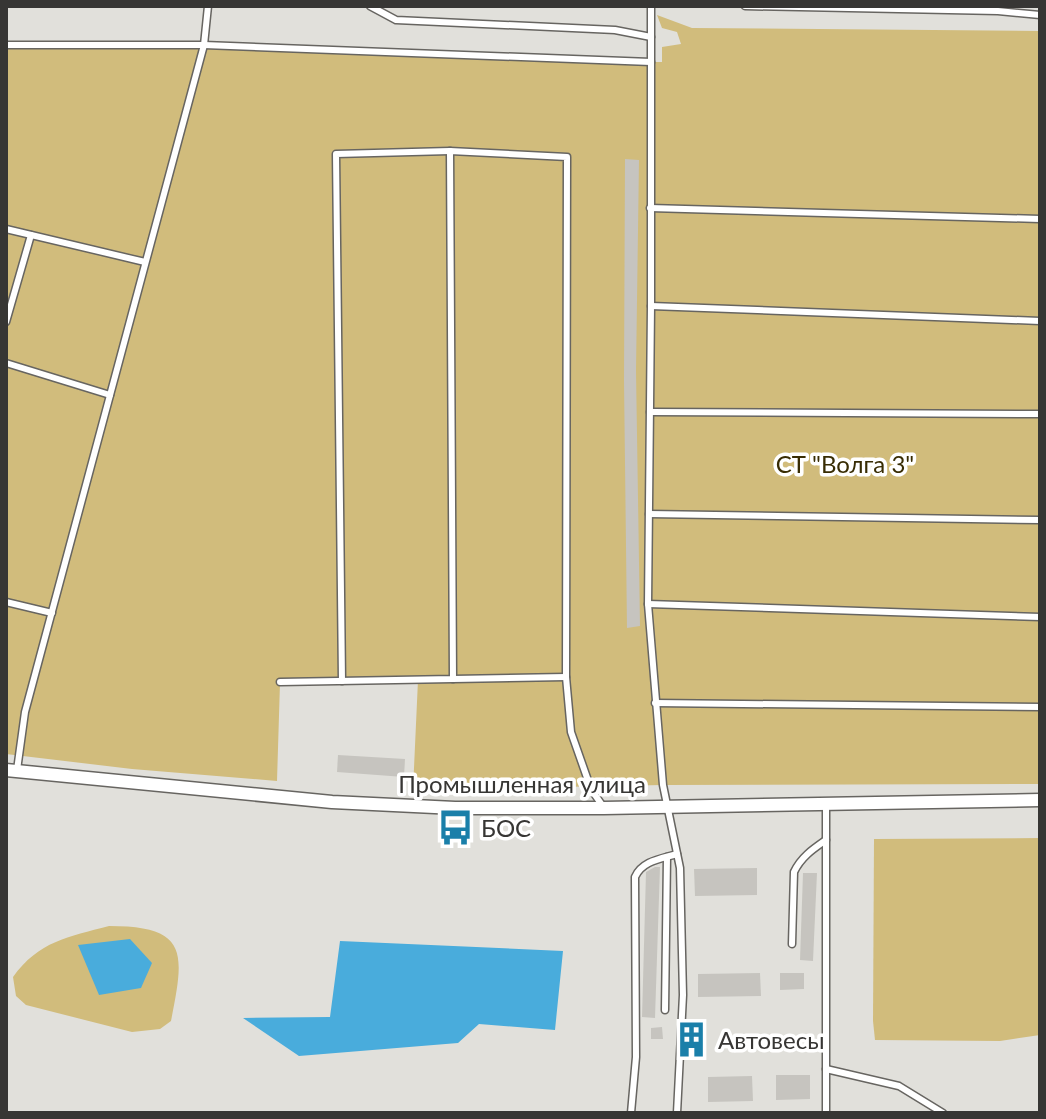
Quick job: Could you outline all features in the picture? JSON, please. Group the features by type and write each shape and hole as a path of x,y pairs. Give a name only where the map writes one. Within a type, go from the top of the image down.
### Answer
{"street":[{"name":"Промышленная улица","path":"11,771 332,802 455,808 1040,800"}],"lane":[{"path":"11,771 204,45 208,6"},
{"path":"370,6 396,20 615,30 651,37"},
{"path":"651,6 648,604 667,806 680,868 683,995 677,1113"},
{"path":"745,6 998,8 1040,15"},
{"path":"6,45 204,45 651,62"},
{"path":"450,151 453,679"},
{"path":"342,681 336,154 450,151 567,157 566,677 571,732 591,789 604,808"},
{"path":"650,208 1040,219"},
{"path":"6,229 145,262"},
{"path":"6,322 31,235"},
{"path":"651,306 1040,321"},
{"path":"6,363 110,395"},
{"path":"650,412 1040,414"},
{"path":"649,514 1040,520"},
{"path":"6,602 52,613"},
{"path":"648,604 1040,617"},
{"path":"280,682 566,677"},
{"path":"655,703 1040,707"},
{"path":"826,803 826,1113"},
{"path":"792,944 794,872 808,853 826,840"},
{"path":"631,1113 636,1057 635,877 639,868 646,863 677,854"},
{"path":"665,1010 667,857"},
{"path":"826,1069 899,1086 943,1113"}],"green space":[{"name":"СТ \"Волга 3\"","path":"657,15 692,28 1040,31 1040,784 663,785 413,790 418,680 280,683 277,781 132,769 6,754 6,45 204,45 662,62 662,47 681,44 677,32 662,28"},
{"path":"1040,838 1040,1035 1000,1041 875,1040 874,839"},
{"path":"109,926 155,931 168,938 175,948 178,978 171,1021 160,1029 132,1032 26,1005 16,996 13,977 33,955 55,942"}],"water":[{"path":"130,939 152,963 141,988 99,995 78,945"},
{"path":"340,941 563,951 555,1030 479,1024 458,1043 299,1056 243,1018 330,1017"}],"building":[{"path":"625,159 639,160 636,371 640,626 627,628 624,381"},
{"path":"338,755 405,759 404,777 337,772"},
{"path":"660,867 655,1018 642,1017 646,872"},
{"path":"757,868 757,895 695,896 694,869"},
{"path":"803,873 817,873 813,961 800,960"},
{"path":"760,973 761,996 698,997 698,974"},
{"path":"780,973 804,973 804,989 780,990"},
{"path":"662,1027 663,1039 651,1039 651,1028"},
{"name":"Автовесы","path":"687,1032 697,1032 697,1046 687,1045"},
{"path":"776,1075 810,1075 810,1099 776,1100"},
{"path":"752,1076 753,1101 708,1102 708,1077"}],"place":[{"name":"БОС","path":"455,827"},
{"name":"Автовесы","path":"692,1039"}]}
